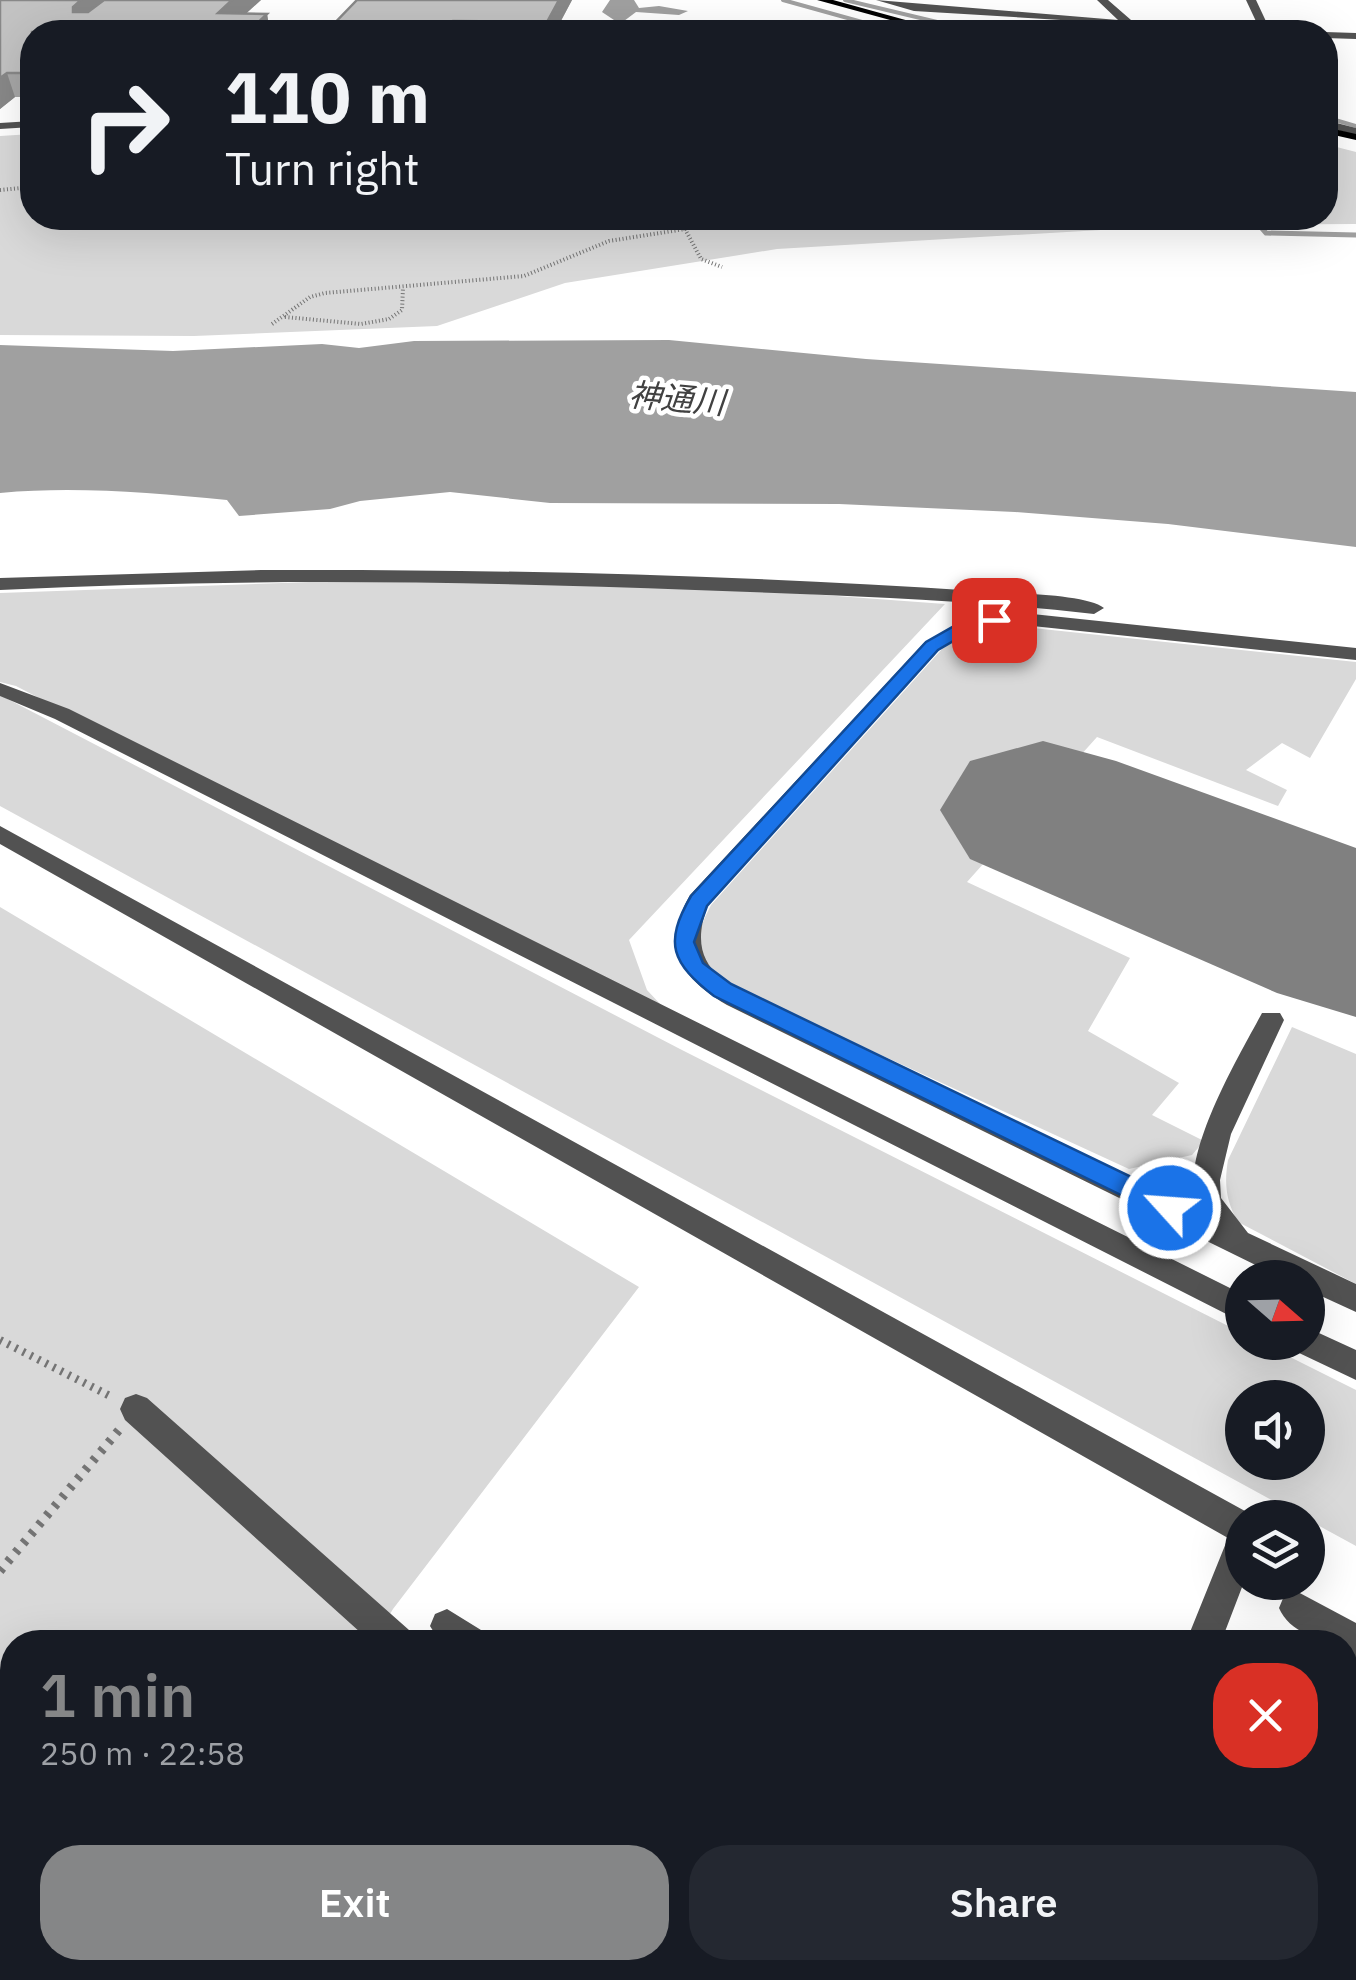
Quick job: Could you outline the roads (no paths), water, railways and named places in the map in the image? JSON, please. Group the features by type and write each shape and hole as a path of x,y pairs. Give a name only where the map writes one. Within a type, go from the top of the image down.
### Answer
{"main road":[{"path":"822,0 898,20"}],"street":[{"path":"881,0 914,8 1075,20"},
{"path":"1102,0 1124,20"},
{"path":"0,584 289,572 799,588 1059,604 1356,640"},
{"path":"1356,654 1023,619 969,625 951,632 932,646 698,901 683,942 694,968 722,990 1356,1299"},
{"path":"0,689 62,714 1225,1300"},
{"path":"0,834 1225,1519"},
{"path":"1244,1244 1220,1221 1207,1198 1207,1159 1271,1020"},
{"path":"1325,1350 1356,1366"},
{"path":"136,1409 383,1630"},
{"path":"1209,1630 1225,1588"},
{"path":"1296,1608 1335,1630"}],"water":[{"path":"610,0 634,0 639,8 659,6 688,11 679,15 636,12 625,20 614,20 602,12"},
{"name":"神通川","path":"669,340 866,359 1356,392 1356,547 1168,524 839,504 550,503 450,492 360,501 330,509 239,516 227,500 85,490 0,493 0,345 173,351 322,344 359,348 414,341"}],"waterway":[{"path":"783,0 855,20"},
{"path":"845,0 929,20"},
{"path":"1338,121 1356,126"},
{"path":"1263,230 1356,235"}]}
